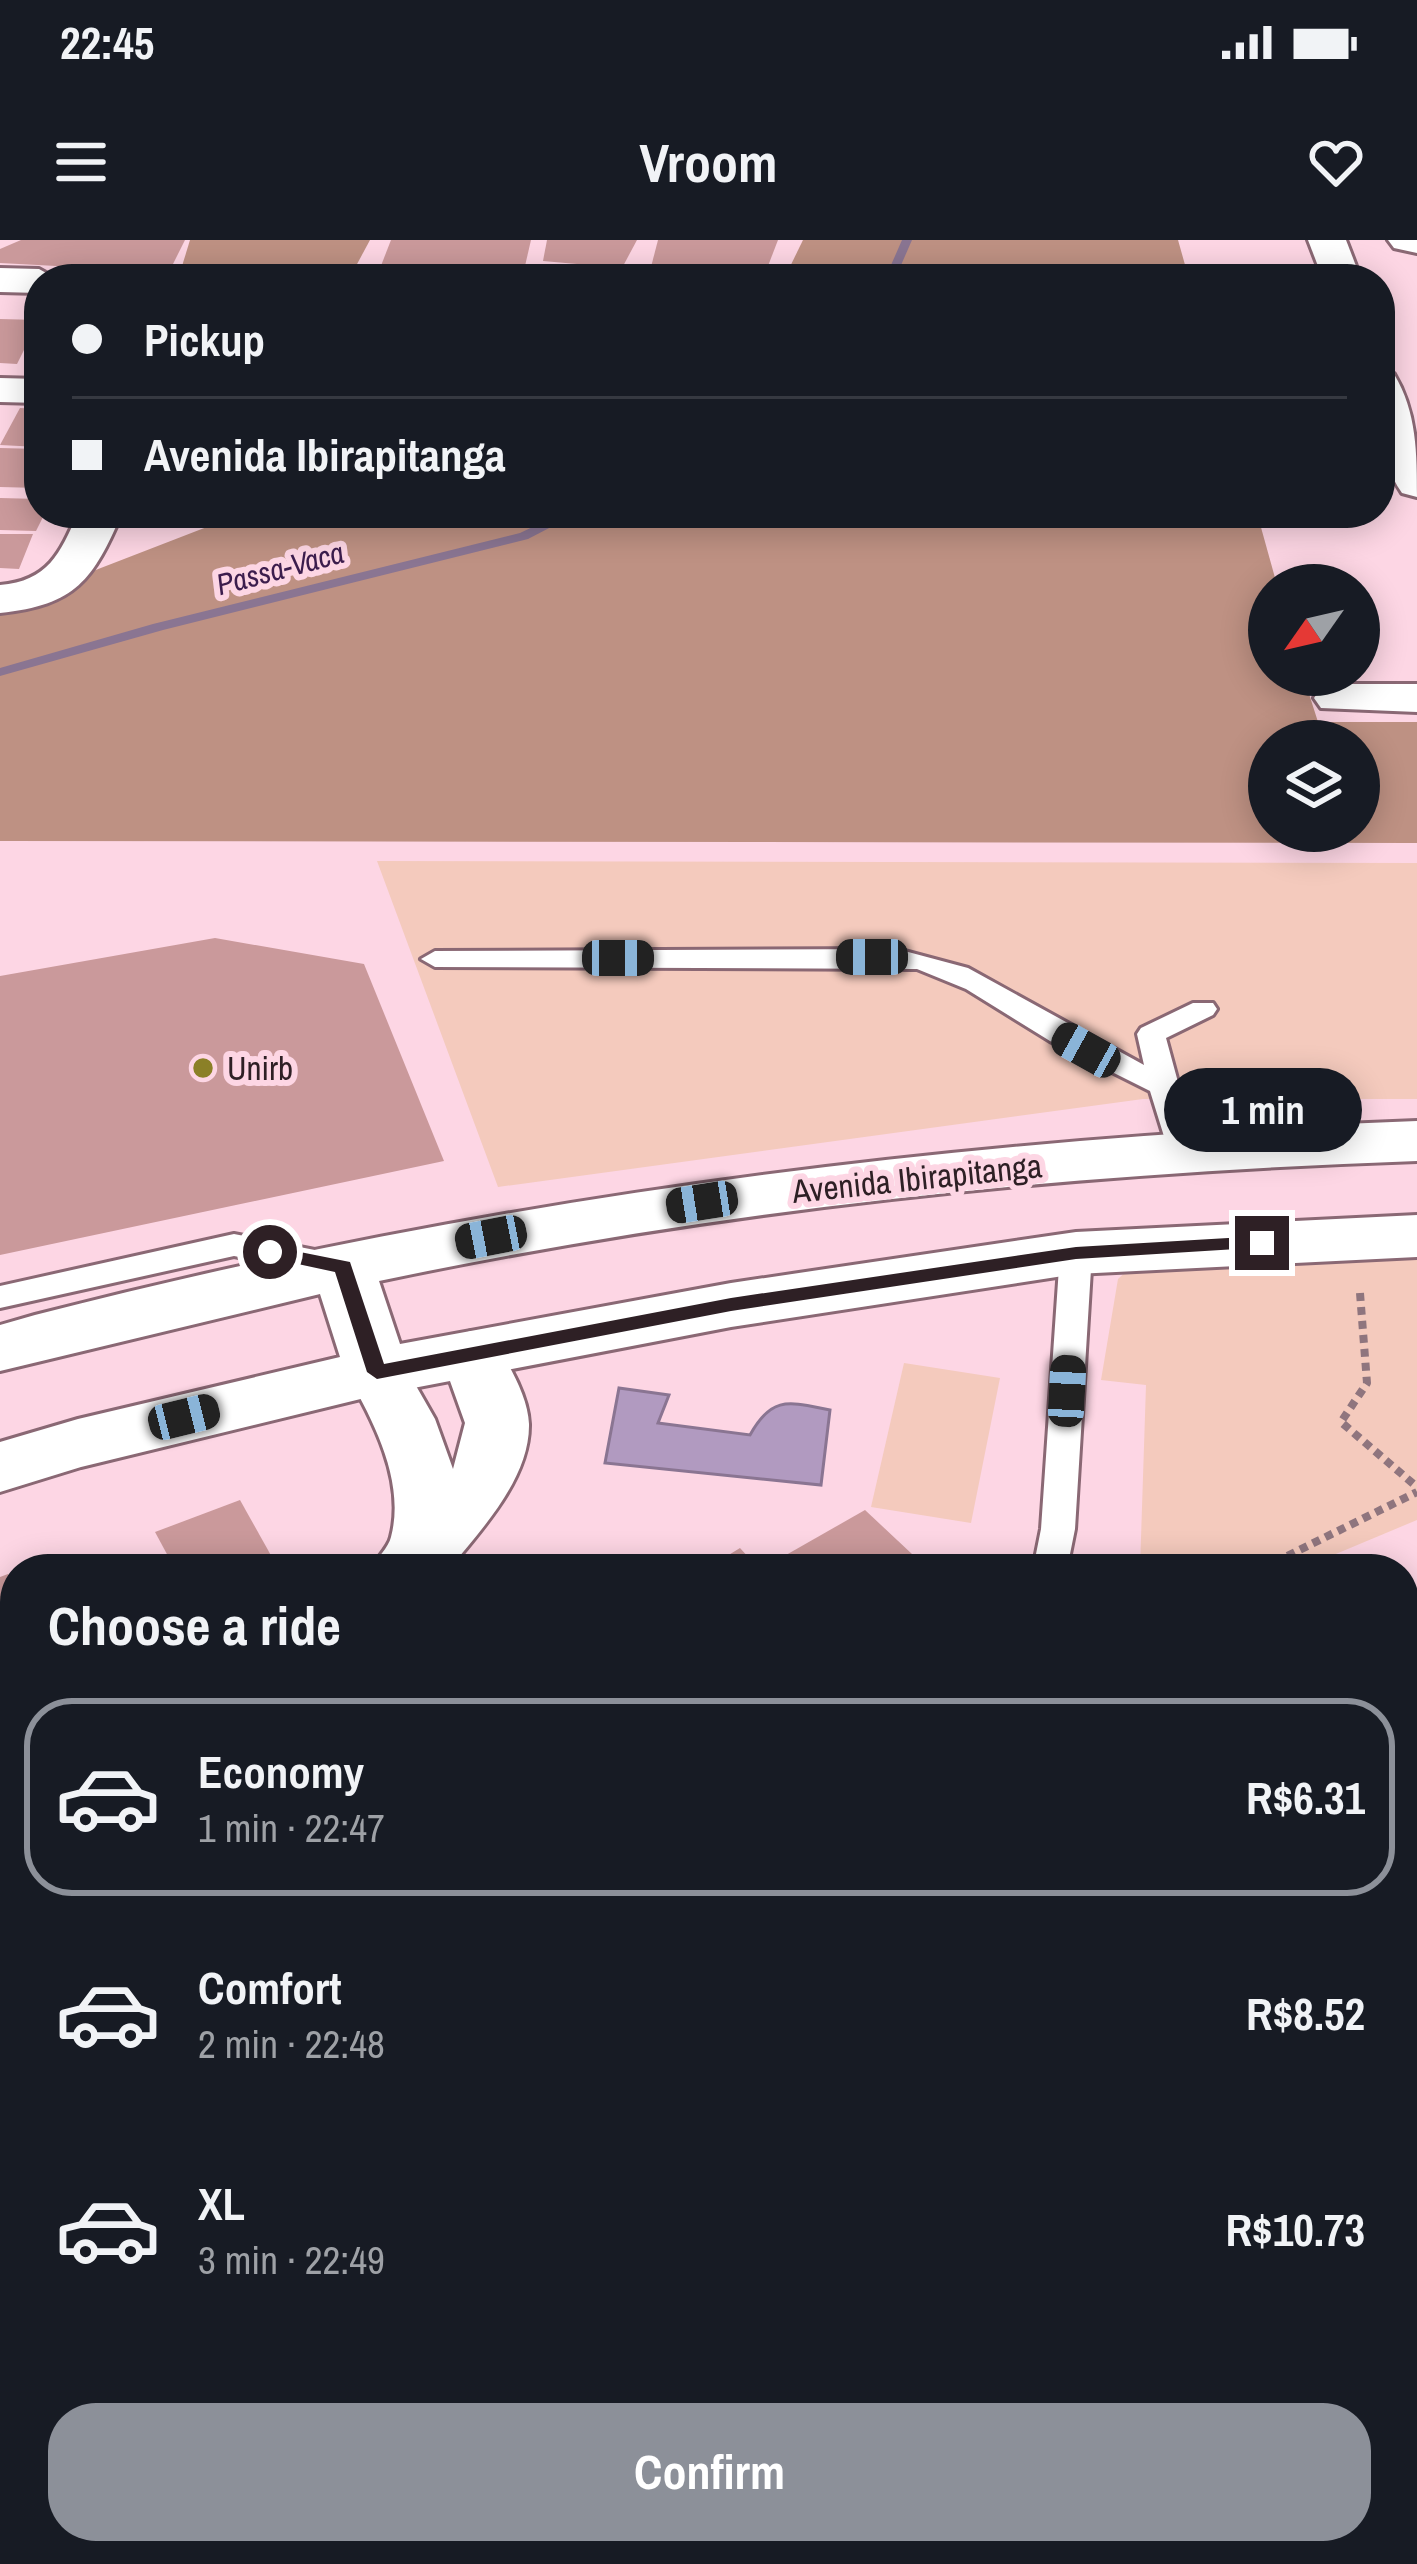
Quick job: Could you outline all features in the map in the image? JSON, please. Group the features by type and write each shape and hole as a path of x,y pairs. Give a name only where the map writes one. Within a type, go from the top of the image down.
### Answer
{"main road":[{"name":"Avenida Ibirapitanga","path":"0,1348 343,1267 702,1202 935,1173 1182,1152 1417,1141"},
{"path":"935,1173 986,1191 1004,1221 1002,1237 974,1272"},
{"path":"0,1467 78,1443 377,1372 731,1305 1076,1253 1386,1237"},
{"path":"343,1267 377,1372"}],"street":[{"path":"1407,240 1417,242"},
{"path":"1395,424 1417,484"},
{"path":"0,599 45,592 63,583 74,572 93,528"},
{"path":"1338,698 1417,698"},
{"path":"420,1554 484,1473 498,1424 471,1353"},
{"path":"377,1372 414,1434 428,1495 416,1554"}],"lane":[{"path":"435,959 897,957 935,962 971,978 1086,1050 1163,1086"},
{"path":"1182,1152 1150,1034 1203,1009"},
{"path":"0,1298 234,1244 343,1267"},
{"path":"1053,1554 1076,1253"}],"path":[{"path":"1291,1554 1417,1490 1341,1422 1367,1383 1386,1237"}],"shaded area":[{"path":"190,240 370,240 357,264 183,264"},
{"path":"803,240 1178,240 1185,264 791,264"},
{"path":"204,528 1261,528 1271,564 1248,564 1248,696 1310,696 1317,720 1248,720 1248,843 0,841 0,607"},
{"path":"1380,722 1417,722 1417,843 1380,843"},
{"path":"377,861 1417,863 1417,1099 1143,1099 498,1187"},
{"path":"1417,1250 1417,1520 1336,1554 1140,1554 1146,1385 1101,1380 1118,1279 1134,1264"},
{"path":"904,1363 1000,1378 971,1523 871,1507"},
{"path":"619,1388 669,1395 658,1423 750,1435 766,1413 783,1404 830,1410 821,1485 605,1463"}],"building":[{"path":"21,240 185,240 173,264 0,263 0,249"},
{"path":"391,240 531,240 525,264 382,264"},
{"path":"547,240 637,240 624,264 543,261"},
{"path":"658,240 778,240 769,264 652,264"},
{"path":"0,319 24,320 24,350 17,364 0,363"},
{"path":"20,408 24,408 24,446 0,445"},
{"path":"0,448 24,449 24,488 0,487"},
{"path":"0,498 24,499 24,528 36,531 0,530"},
{"path":"0,534 33,534 19,569 0,568"},
{"name":"Unirb","path":"215,938 364,964 444,1161 0,1255 0,976"},
{"path":"240,1500 270,1554 167,1554 155,1532"},
{"path":"865,1510 912,1554 788,1554"}],"waterway":[{"name":"Passa-Vaca","path":"897,264 907,240"},
{"name":"Passa-Vaca","path":"0,672 541,528"}],"place":[{"name":"Unirb","path":"203,1068"}],"route":[{"path":"270,1252 343,1267 377,1372 731,1305 1076,1253 1262,1243"}]}
